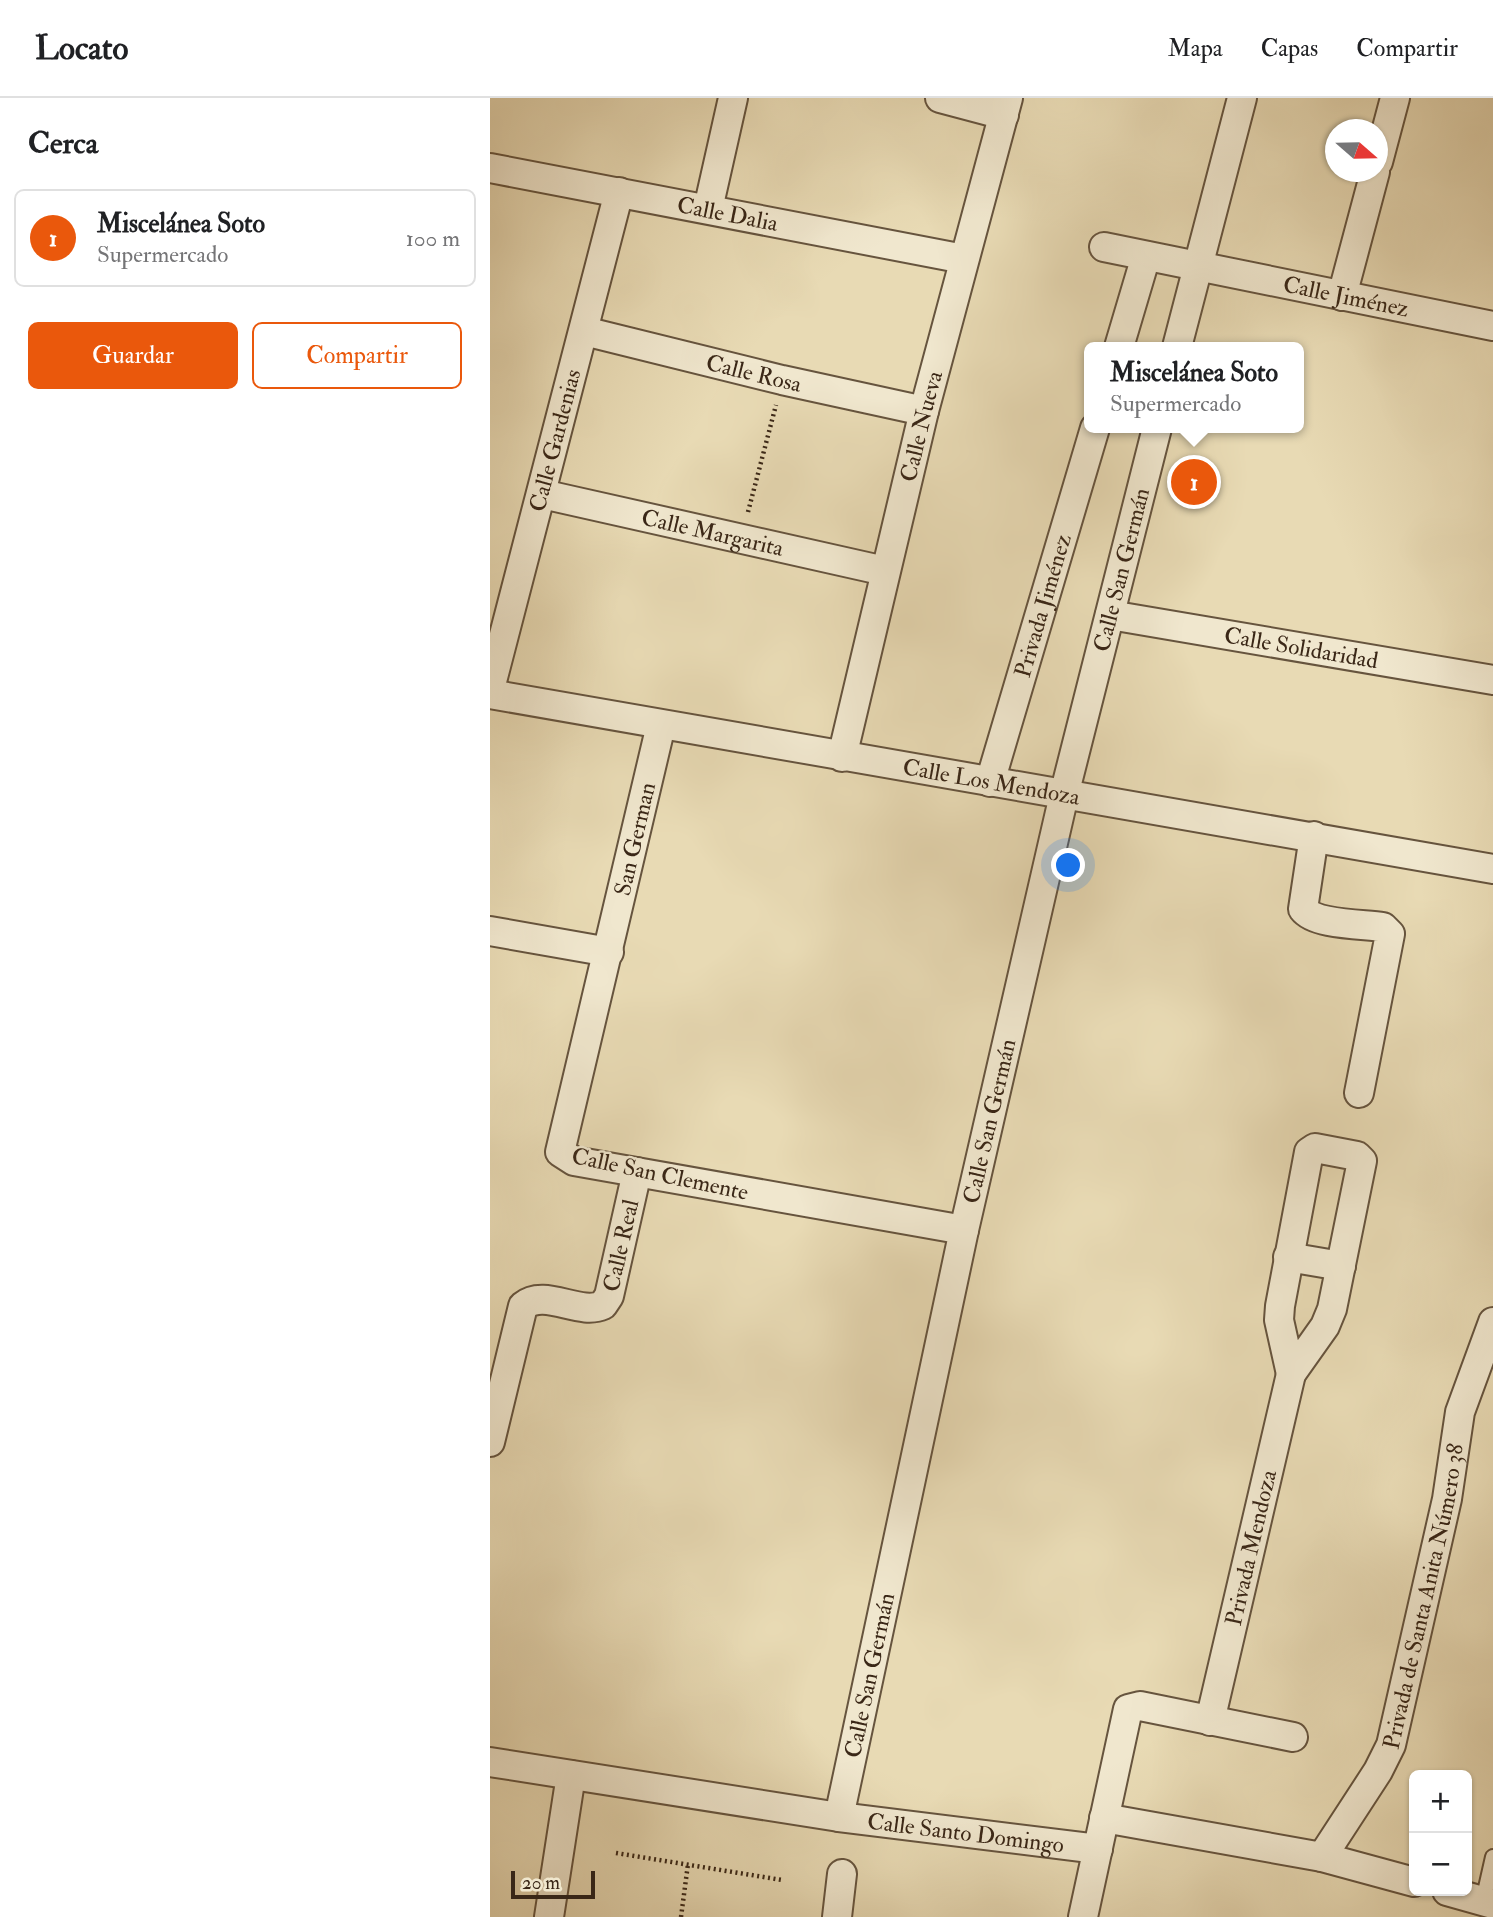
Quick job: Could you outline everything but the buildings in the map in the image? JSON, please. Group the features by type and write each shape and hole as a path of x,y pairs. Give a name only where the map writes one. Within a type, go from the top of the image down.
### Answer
{"street":[{"path":"708,209 733,98"},
{"path":"940,98 1006,106"},
{"path":"1178,342 1241,98"},
{"path":"1388,123 1395,98"},
{"name":"Calle Nueva","path":"842,757 924,411 1006,106"},
{"name":"Calle Dalia","path":"490,168 964,259"},
{"path":"1342,296 1372,182"},
{"name":"Calle Gardenias","path":"490,691 619,192"},
{"path":"1104,247 1197,267"},
{"path":"1120,342 1146,256"},
{"name":"Calle Jiménez","path":"1197,267 1492,323"},
{"name":"Calle Rosa","path":"584,331 782,380 924,411"},
{"name":"Privada Jiménez","path":"990,782 1094,433"},
{"name":"Calle San Germán","path":"839,1817 964,1230 1064,795 1156,433"},
{"name":"Calle Margarita","path":"541,494 885,571"},
{"name":"Calle Solidaridad","path":"1110,615 1493,680"},
{"name":"Calle Los Mendoza","path":"490,691 661,725 1493,869"},
{"name":"San German","path":"609,952 661,725"},
{"path":"1314,836 1303,909 1305,912 1321,919 1383,927 1390,934 1359,1093"},
{"path":"490,931 609,952"},
{"name":"Calle San Clemente","path":"609,952 561,1152 568,1159 964,1230"},
{"name":"Privada Mendoza","path":"1210,1721 1291,1374 1325,1326 1362,1161 1357,1156 1315,1148 1309,1152 1288,1257 1279,1320 1291,1374"},
{"name":"Calle Real","path":"490,1442 523,1306 536,1300 588,1307 603,1305 609,1296 636,1172"},
{"path":"1288,1257 1340,1266"},
{"name":"Privada de Santa Anita Número 38","path":"1322,1857 1378,1771 1391,1745 1447,1499 1460,1412 1493,1322"},
{"path":"1293,1737 1140,1706 1128,1709 1104,1818 1322,1857 1409,1881"},
{"name":"Calle Santo Domingo","path":"490,1762 839,1817 1098,1849 1104,1818"},
{"path":"549,1917 571,1775"},
{"path":"1083,1917 1098,1849"},
{"path":"837,1917 842,1874"},
{"path":"1464,1896 1488,1903"}],"lane":[{"path":"1488,1903 1493,1857"}],"path":[{"path":"741,538 782,380"},
{"path":"616,1853 782,1880"},
{"path":"681,1917 688,1864"}],"place":[{"name":"Miscelánea Soto","path":"1194,482"}]}
